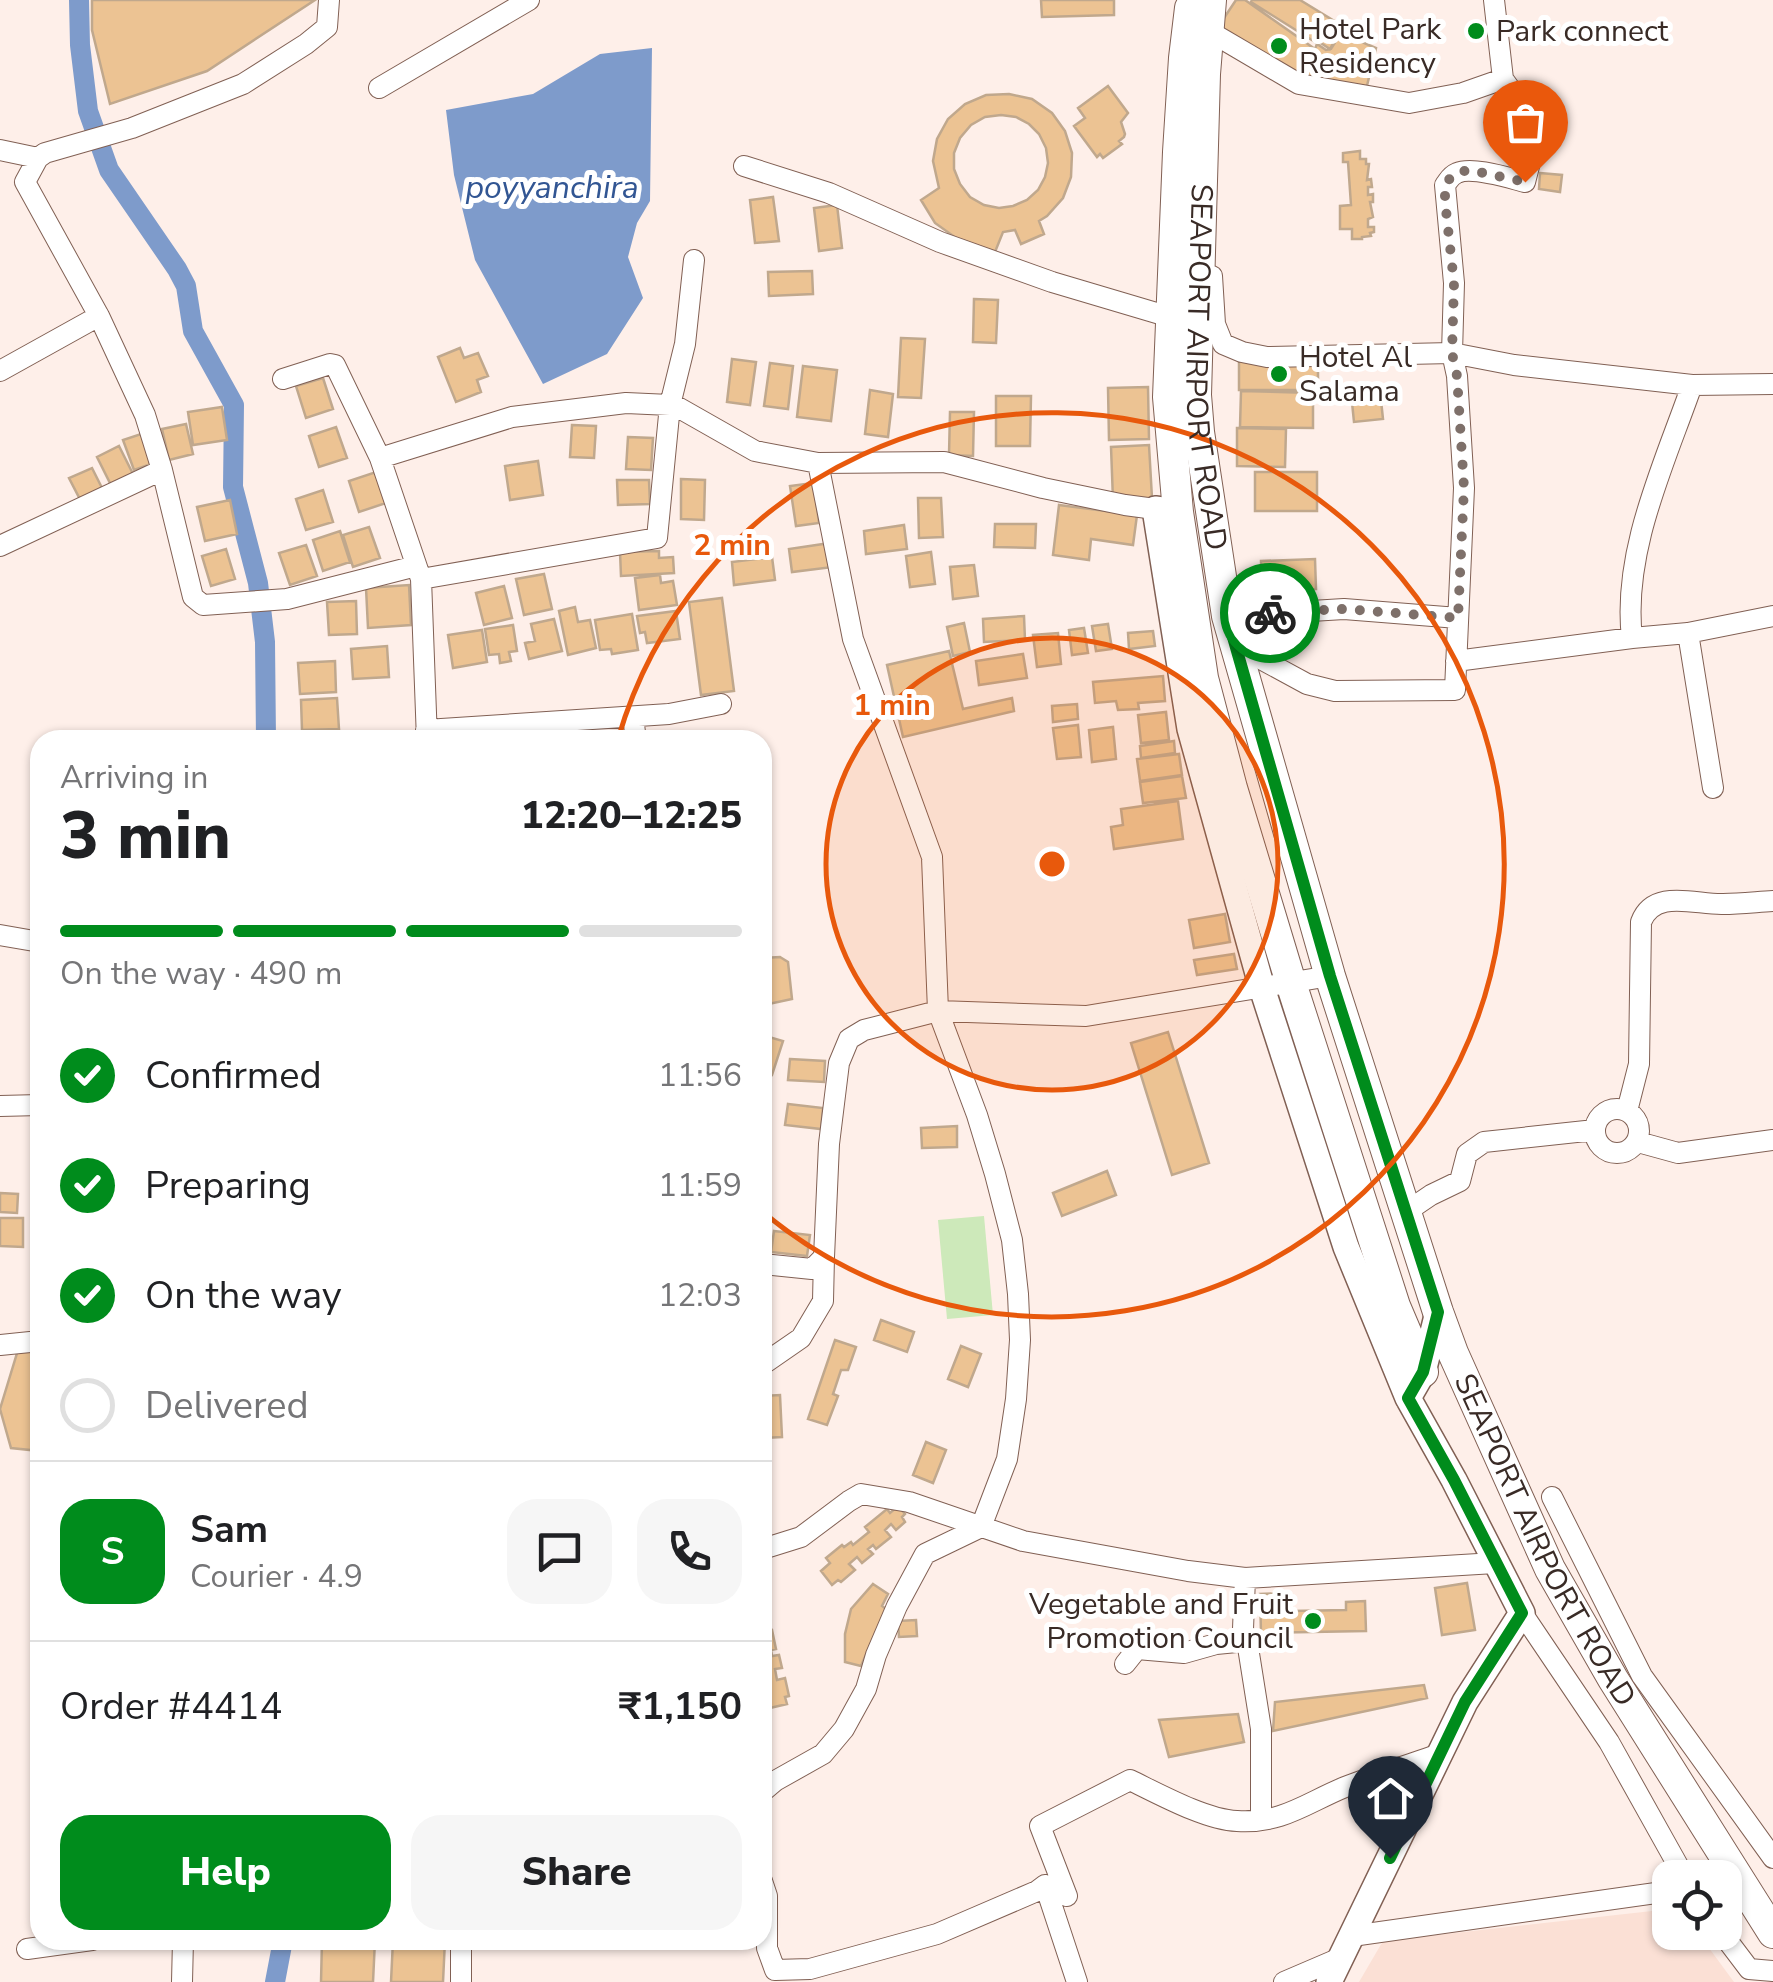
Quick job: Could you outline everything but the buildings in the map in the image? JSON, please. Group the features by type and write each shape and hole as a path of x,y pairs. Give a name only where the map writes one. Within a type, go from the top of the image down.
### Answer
{"main road":[{"name":"SEAPORT AIRPORT ROAD","path":"1191,0 1184,58 1175,263 1198,432 1227,616 1330,976 1438,1312 1550,1569 1613,1679 1773,1932"},
{"name":"SEAPORT AIRPORT ROAD","path":"1209,15 1201,284 1183,320 1168,397 1166,510 1276,986 1395,1306 1415,1385"}],"street":[{"path":"328,0 327,27 243,84 132,128 45,153 25,182 99,316 146,415 193,597 203,605 286,599 418,572 657,538 670,405 685,344 694,260"},
{"path":"379,88 530,0"},
{"path":"1229,0 1209,15 1300,84 1409,102 1463,93 1503,80"},
{"path":"1235,646 1307,684 1335,691 1455,690 1464,488 1452,353 1454,283 1445,185 1458,172 1470,170 1525,182 1538,118 1532,106 1514,94 1503,80 1494,0"},
{"path":"0,150 38,158"},
{"path":"744,166 829,193 940,242 1052,282 1183,320"},
{"path":"1202,235 1211,265 1215,324 1223,344 1242,352 1267,357 1452,353 1514,366 1692,385 1773,384"},
{"path":"0,371 99,316"},
{"path":"283,380 330,364 336,366 380,458 418,572 427,730"},
{"path":"1632,638 1629,610 1637,544 1692,385"},
{"path":"380,458 512,417 626,402 674,405 755,451 818,463 944,462 1044,488 1166,510"},
{"path":"772,1784 823,1754 844,1730 925,1554 981,1526 1007,1459 1020,1340 1012,1240 996,1174 938,1012 932,857 853,639 818,463"},
{"path":"0,546 162,470"},
{"path":"1227,616 1344,609 1458,618"},
{"path":"1456,661 1688,633 1773,616"},
{"path":"1688,633 1714,788"},
{"path":"548,730 721,704"},
{"path":"634,717 635,730"},
{"path":"1627,1111 1640,1064 1641,922 1645,912 1669,900 1719,904 1773,901"},
{"path":"0,935 30,940"},
{"path":"772,1359 802,1338 823,1301 829,1144 839,1063 849,1039 864,1030 938,1012 1086,1016 1330,976"},
{"path":"0,1106 30,1105"},
{"path":"1616,1108 1636,1118 1640,1130 1638,1142 1629,1151 1618,1154 1606,1151 1594,1130 1598,1120 1616,1108"},
{"path":"1406,1212 1460,1180 1467,1154 1484,1142 1594,1130"},
{"path":"1638,1142 1678,1152 1773,1140"},
{"path":"772,1265 812,1269 824,1257"},
{"path":"1438,1312 1415,1385 1454,1480 1522,1613 1608,1742 1676,1860"},
{"path":"0,1346 30,1342"},
{"path":"772,1546 801,1536 861,1494 909,1502 1023,1540 1244,1578 1495,1563"},
{"path":"1552,1497 1642,1676 1773,1858"},
{"path":"1244,1578 1243,1628 1261,1730 1261,1820"},
{"path":"1329,1982 1465,1702 1522,1613"},
{"path":"1125,1664 1137,1648 1184,1653 1248,1641"},
{"path":"1067,1896 1040,1826 1130,1780 1182,1806 1235,1822 1261,1820 1283,1817 1346,1787 1440,1754"},
{"path":"768,1950 776,1976 937,1934 1045,1885 1077,1982"},
{"path":"1284,1982 1346,1947 1652,1894"},
{"path":"26,1949 30,1948"},
{"path":"182,1982 183,1950"},
{"path":"461,1950 462,1982"},
{"path":"1734,1950 1749,1969 1773,1971"}],"shaded area":[{"path":"1652,1911 1652,1950 1710,1950 1734,1982 1359,1982 1383,1941"}],"green space":[{"path":"984,1216 993,1315 947,1319 938,1220"}],"water":[{"name":"poyyanchira","path":"652,48 650,201 637,223 628,257 643,298 607,354 543,384 475,260 454,175 446,110 533,94 600,54"}],"waterway":[{"path":"79,0 88,111 109,170 177,269 186,286 193,331 234,405 233,487 258,583 265,642 266,730"},
{"path":"275,1982 281,1950"}],"way so far":[{"path":"1270,613 1344,609 1458,618 1464,488 1452,353 1454,283 1445,185 1458,172 1470,170 1525,182"}],"place":[{"name":"Park connect","path":"1476,31"},
{"name":"Hotel Park Residency","path":"1279,46"},
{"name":"Hotel Al Salama","path":"1279,374"},
{"name":"Vegetable and Fruit Promotion Council","path":"1313,1621"}],"route":[{"path":"1270,613 1227,616 1330,976 1438,1312 1423,1372 1408,1398 1522,1613 1465,1702 1390,1858"}]}
